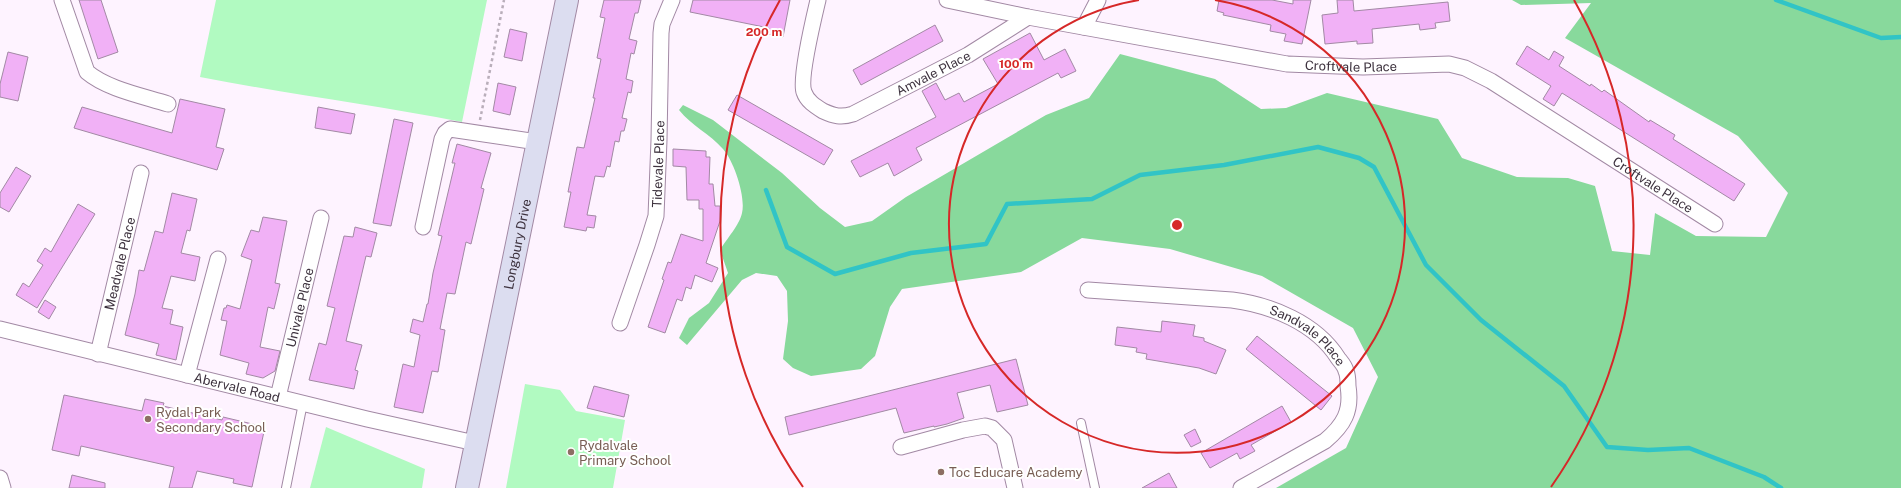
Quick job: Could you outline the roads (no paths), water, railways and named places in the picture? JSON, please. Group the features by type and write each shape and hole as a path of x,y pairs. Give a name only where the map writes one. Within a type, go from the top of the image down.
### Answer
{"street":[{"path":"62,0 87,72 95,79 108,85 168,104"},
{"name":"Longbury Drive","path":"467,488 567,0"},
{"name":"Tidevale Place","path":"620,323 656,216 661,34 662,24 672,0"},
{"name":"Amvale Place","path":"818,0 802,84 807,99 815,106 834,117 846,117 968,55 1028,17"},
{"name":"Croftvale Place","path":"947,0 1028,17 1287,64 1363,67 1449,64 1465,68 1491,81 1715,224"},
{"path":"1084,27 1098,0"},
{"path":"423,227 445,133 450,129 456,128 537,142"},
{"name":"Meadvale Place","path":"98,354 141,173"},
{"name":"Univale Place","path":"278,397 321,218"},
{"path":"187,375 218,260"},
{"name":"Sandvale Place","path":"1088,290 1232,300 1252,303 1272,309 1307,327 1334,351 1346,370 1350,395 1347,416 1336,431 1325,441 1241,488"},
{"name":"Abervale Road","path":"0,329 448,438 475,443"},
{"path":"901,447 963,430 985,426 992,428 1004,440 1015,488"},
{"path":"0,478 3,488"}],"lane":[{"path":"286,488 303,403"},
{"path":"1080,422 1095,488"}],"waterway":[{"path":"1776,0 1881,38 1901,37"},
{"path":"766,190 787,247 835,274 911,253 986,244 1007,204 1092,199 1140,175 1224,165 1318,147 1359,158 1374,167 1426,265 1481,320 1564,386 1607,447 1648,450 1689,448 1764,477 1781,488"}],"place":[{"name":"Rydal Park Secondary School","path":"148,419"},
{"name":"Rydalvale Primary School","path":"571,452"},
{"name":"Toc Educare Academy","path":"941,472"}]}
